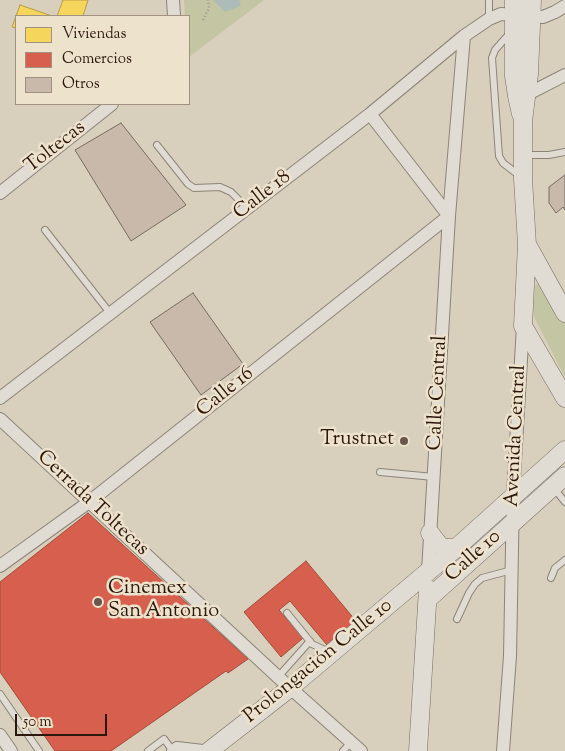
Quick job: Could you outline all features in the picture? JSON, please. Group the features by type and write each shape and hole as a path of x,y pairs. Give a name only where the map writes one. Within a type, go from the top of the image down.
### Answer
{"street":[{"path":"173,0 174,15"},
{"name":"Calle 18","path":"0,398 370,114 464,36 489,19 501,14 514,14 532,8 543,17 565,6"},
{"name":"Avenida Central","path":"503,751 510,656 514,495 527,245 523,179 522,95 532,8"},
{"name":"Avenida Central","path":"514,14 514,76 522,95"},
{"name":"Calle Central","path":"418,751 449,216 464,36"},
{"path":"522,95 565,75"},
{"name":"Toltecas","path":"0,193 111,105"},
{"path":"370,114 449,216"},
{"name":"Calle 16","path":"0,566 89,502 449,216"},
{"path":"527,245 563,306"},
{"path":"523,326 565,398"},
{"name":"Cerrada Toltecas","path":"0,419 284,682 347,746 361,751"},
{"name":"Calle 10","path":"428,571 540,471 560,467"},
{"name":"Calle 10","path":"428,599 513,521 560,467"},
{"path":"430,533 440,546 456,548"},
{"name":"Prolongación Calle 10","path":"209,751 284,682 332,652 428,571"},
{"path":"0,735 12,751"},
{"path":"173,751 177,748 203,751"}],"lane":[{"path":"489,0 489,19"},
{"path":"514,14 492,58 499,156 503,163 523,179"},
{"path":"157,145 188,184 194,188 220,187 231,192 247,208"},
{"path":"523,154 549,155 565,152"},
{"path":"45,230 110,313"},
{"path":"560,467 565,502"},
{"path":"380,472 434,477"},
{"path":"551,578 555,568 565,560"},
{"path":"457,619 475,584 482,578 512,570"},
{"path":"286,613 310,641 322,650 332,652"},
{"path":"284,682 310,641"},
{"path":"0,694 39,751"},
{"path":"148,751 164,739 173,751"}],"path":[{"path":"203,20 209,8 208,0"}],"green space":[{"path":"184,0 264,0 190,56 190,15 185,15"},
{"path":"541,282 565,320 565,377 534,317 535,287"}],"shaded area":[{"path":"213,0 239,0 241,6 225,12"}],"building: Viviendas":[{"path":"63,0 88,0 83,15 57,15"},
{"path":"20,5 49,15 16,15"}],"building: Comercios":[{"path":"88,513 248,659 228,673 226,671 111,751 55,751 0,672 0,582"},
{"path":"306,561 356,621 327,645 290,601 279,610 303,638 281,657 244,612"}],"building: Otros":[{"path":"121,123 186,205 131,241 75,150"},
{"path":"565,175 565,210 563,207 556,213 549,203 549,187"},
{"path":"193,293 243,364 201,395 150,322"}],"place":[{"name":"Trustnet","path":"404,441"},
{"name":"Cinemex San Antonio","path":"98,602"}]}
